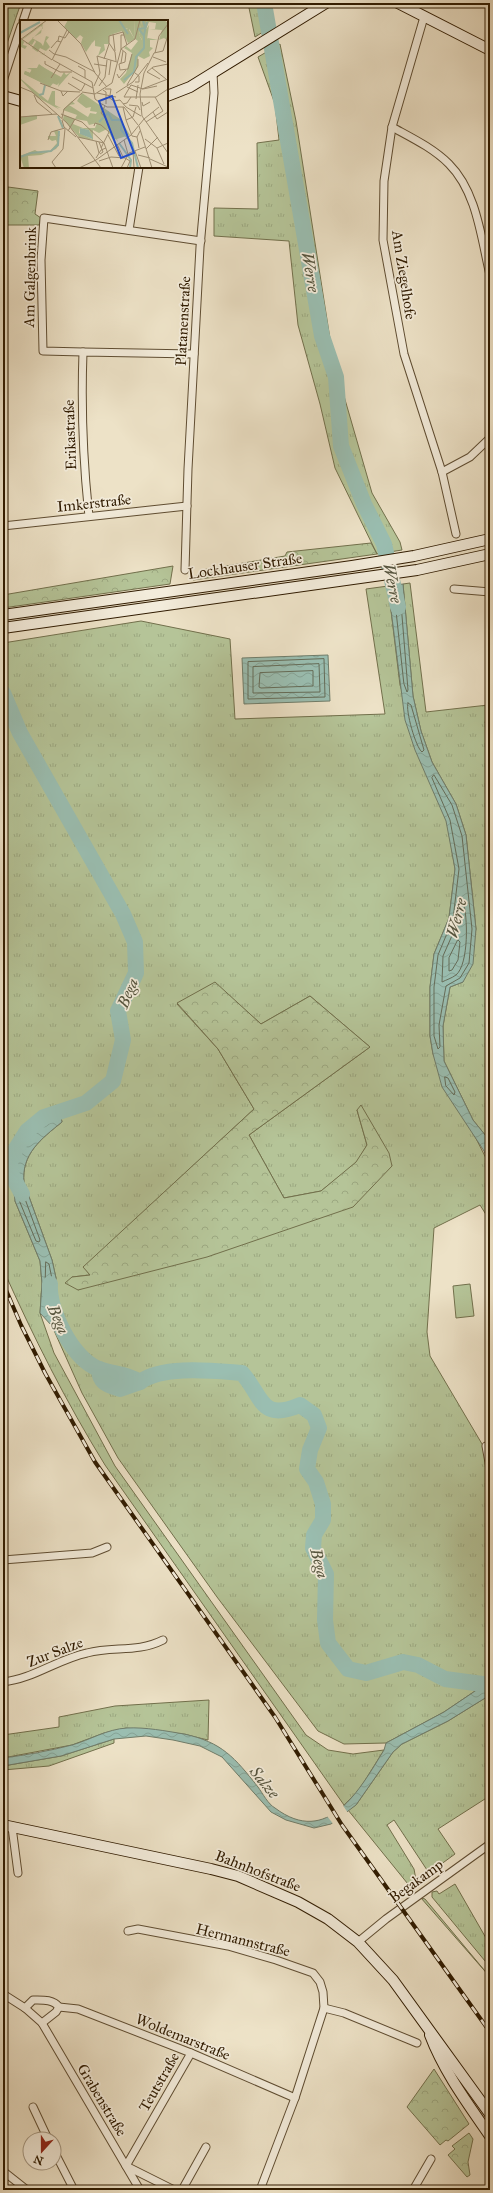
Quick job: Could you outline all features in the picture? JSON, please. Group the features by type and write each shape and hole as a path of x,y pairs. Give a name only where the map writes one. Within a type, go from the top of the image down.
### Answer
{"main road":[{"path":"168,96 190,87 254,49 326,3"},
{"path":"398,3 490,50"},
{"path":"3,96 20,101"},
{"name":"Lockhauser Straße","path":"3,615 352,566 414,556 490,539"},
{"name":"Lockhauser Straße","path":"3,628 417,570 490,554"},
{"name":"Bahnhofstraße","path":"7,1826 181,1861 238,1876 298,1902 328,1919 358,1942 393,1980 427,2030 442,2046 490,2114"},
{"name":"Bahnhofstraße","path":"427,2030 436,2051 454,2082 490,2136"}],"street":[{"path":"23,20 28,3"},
{"name":"Am Ziegelhofe","path":"424,17 392,126 384,181 383,240 404,354 442,472 456,534"},
{"path":"3,81 20,29"},
{"name":"Platanenstraße","path":"185,570 194,354 201,240 214,93 212,73"},
{"path":"392,126 428,147 449,164 459,176 469,192 475,210 490,275"},
{"path":"138,168 129,230 201,240"},
{"name":"Am Galgenbrink","path":"83,352 43,351 41,260 44,218 129,230"},
{"path":"83,352 194,354"},
{"name":"Erikastraße","path":"83,352 83,451 89,516"},
{"path":"442,472 470,457 490,438"},
{"name":"Imkerstraße","path":"3,526 187,506"},
{"path":"454,589 490,592"},
{"path":"486,1446 490,1468"},
{"path":"3,1560 92,1553 107,1547"},
{"name":"Zur Salze","path":"3,1682 24,1678 45,1667 87,1653 148,1648 163,1640"},
{"path":"7,1826 18,1873"},
{"name":"Begakamp","path":"358,1942 383,1921 490,1844"},
{"name":"Hermannstraße","path":"128,1931 138,1929 228,1946 313,1973 320,1982 323,1992 324,2008 295,2098 260,2190"},
{"path":"3,1994 25,2008"},
{"name":"Woldemarstraße","path":"25,2008 33,2000 49,2001 56,2003 59,2007 78,2009 191,2053 295,2098"},
{"path":"42,2023 56,2012 59,2007"},
{"name":"Grabenstraße","path":"25,2008 42,2023 140,2190"},
{"path":"324,2008 344,2013 417,2043"},
{"name":"Teutstraße","path":"126,2166 191,2053"},
{"path":"32,2107 44,2131"},
{"path":"182,2190 206,2147"},
{"path":"413,2190 431,2159"},
{"path":"126,2166 174,2190"},
{"path":"62,2167 74,2190"},
{"path":"3,2171 27,2190"}],"green space":[{"path":"3,3 21,3 3,55"},
{"path":"248,3 269,3 274,25 255,37"},
{"path":"280,44 296,121 333,358 372,493 400,542 402,550 377,554 335,468 320,404 298,325 289,241 214,236 214,208 258,209 257,143 279,140 275,104 258,57"},
{"path":"8,187 38,191 35,214 41,218 39,225 3,225"},
{"path":"371,543 377,554 193,580 202,570 285,556 287,552"},
{"path":"173,566 170,584 3,608 3,595"},
{"path":"410,583 426,712 488,705 485,723 490,722 490,1141 473,1120 444,1061 443,1026 450,987 463,982 476,929 466,835 456,804 432,762 421,731 413,696 403,584"},
{"path":"388,586 400,685 433,789 447,821 455,869 449,918 434,954 430,987 430,1036 433,1054 490,1166 490,1221 480,1205 434,1228 427,1332 430,1356 485,1449 490,1503 490,1681 444,1712 386,1743 344,1744 318,1731 217,1597 118,1458 82,1393 52,1326 51,1310 56,1278 52,1260 24,1183 24,1173 29,1155 34,1148 62,1122 60,1113 29,1135 15,1201 40,1261 42,1283 40,1313 54,1353 115,1466 306,1735 328,1750 353,1754 384,1750 359,1790 344,1805 105,1465 51,1368 3,1269 3,643 141,621 230,639 235,719 385,714 366,589","holes":["215,983 261,1024 310,996 370,1047 249,1135 284,1198 321,1191 357,1162 367,1145 357,1110 392,1166 78,1290 72,1277 90,1275 84,1267 254,1109 218,1049 177,1004"]},
{"path":"215,982 261,1024 310,996 370,1047 249,1135 284,1198 321,1191 356,1162 367,1145 357,1110 361,1105 389,1153 392,1166 353,1207 207,1257 78,1290 65,1283 72,1277 90,1275 83,1267 254,1109 218,1049 177,1003"},
{"path":"470,1284 474,1316 456,1318 453,1286"},
{"path":"490,1695 490,1790 485,1793 488,1797 438,1829 455,1854 429,1873 394,1820 387,1825 414,1869 417,1885 412,1889 348,1810 356,1805 393,1752 402,1744 448,1721"},
{"path":"209,1700 208,1740 183,1734 126,1728 104,1733 72,1745 3,1758 3,1735 59,1727 59,1717 115,1706"},
{"path":"114,1739 114,1743 49,1766 3,1770 3,1766 61,1756"},
{"path":"455,1884 490,1945 490,1967 432,1897 432,1892 437,1891 439,1894"},
{"path":"421,1898 425,1899 490,1977"},
{"path":"434,2069 469,2124 448,2141 446,2140 440,2145 407,2107"},
{"path":"469,2133 473,2139 468,2162 470,2175 467,2177 448,2155 455,2149 452,2146"}],"water":[{"path":"403,584 413,696 421,731 432,762 456,804 466,835 476,929 473,964 463,982 450,987 443,1026 444,1061 473,1120 490,1141 490,1166 484,1151 442,1087 433,1054 430,1036 430,987 434,954 449,918 455,869 446,821 415,750 405,720 388,586"},
{"path":"328,655 330,701 244,704 242,658"},
{"path":"60,1113 62,1122 34,1148 29,1155 24,1173 24,1183 52,1260 56,1278 51,1310 52,1326 40,1313 42,1283 40,1261 15,1201 12,1175 17,1157 29,1135"},
{"path":"481,1687 490,1688 490,1695 448,1721 402,1744 393,1752 356,1805 331,1824 314,1828 286,1820 271,1812 222,1757 200,1746 173,1740 146,1736 114,1739 61,1756 3,1766 3,1758 38,1753 72,1745 106,1732 120,1729 148,1729 184,1734 197,1737 227,1753 242,1768 272,1806 294,1819 311,1821 326,1818 340,1809 353,1796 375,1765 384,1750 386,1743 444,1712"}],"pier":[{"path":"342,1804 348,1813 334,1825 327,1816"}],"waterway":[{"name":"Werre","path":"264,3 322,336 336,377 341,446 364,504 384,544 398,607"},
{"name":"Bega","path":"3,693 20,733 123,914 135,942 136,973 118,1011 123,1040 113,1081 86,1103 44,1117 27,1131 12,1155 9,1170 22,1194"},
{"name":"Bega","path":"50,1284 50,1295 53,1307 64,1333 80,1356 89,1364 99,1369 124,1375 140,1382 162,1373 175,1371 203,1370 242,1373 259,1398 270,1409 277,1411 300,1405 314,1415 319,1428 310,1450 307,1469 316,1482 323,1504 323,1520 314,1535 313,1548 326,1574 325,1620 328,1643 348,1669 366,1673 403,1662 418,1665 445,1679 490,1685"},
{"path":"99,1369 99,1374 105,1383 120,1389 140,1382"}],"railway":[{"path":"3,1283 21,1325 45,1373 95,1462 275,1717 342,1825 490,2032"}],"water label":[{"name":"Salze","path":"265,1782"}]}
